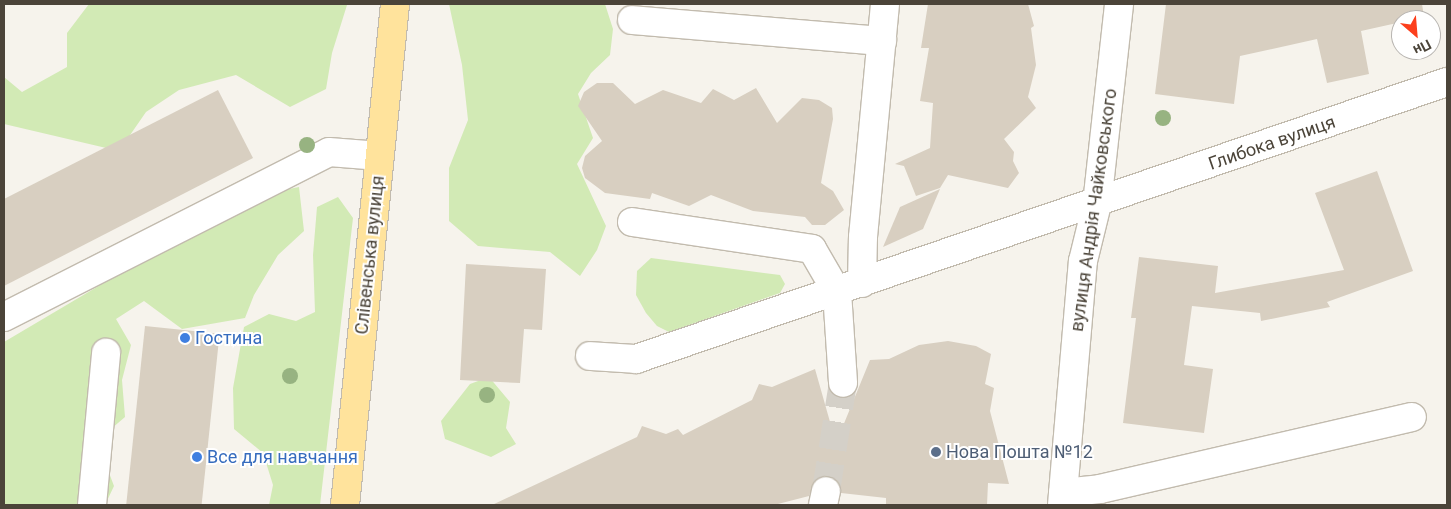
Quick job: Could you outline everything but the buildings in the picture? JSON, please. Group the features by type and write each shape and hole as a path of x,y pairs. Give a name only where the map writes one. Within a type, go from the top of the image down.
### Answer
{"main road":[{"name":"Слівенська вулиця","path":"345,505 395,4"}],"street":[{"path":"862,283 863,237 885,4"},
{"name":"вулиця Андрія Чайковського","path":"1063,499 1083,261 1097,204 1119,4"},
{"path":"632,20 882,41"},
{"name":"Глибока вулиця","path":"590,356 636,359 1097,204 1447,82"},
{"path":"4,317 329,152 380,156"},
{"path":"632,222 812,249 837,292 843,383"},
{"path":"92,505 106,353"},
{"path":"1063,499 1412,418"}],"green space":[{"path":"89,4 347,5 332,53 326,89 290,107 236,75 179,90 146,112 119,151 4,124 4,77 22,92 67,67 67,33"},
{"path":"449,4 605,4 613,29 610,55 591,73 578,94 593,138 577,164 606,226 597,250 580,276 550,252 478,246 449,221 449,168 468,120 462,65"},
{"path":"299,187 304,231 278,255 254,295 245,318 182,329 144,301 116,319 131,345 122,380 125,417 97,441 114,486 105,505 4,505 4,342 200,226 259,195"},
{"path":"338,197 353,218 320,505 269,505 273,485 263,453 234,429 233,388 244,327 269,314 296,321 315,312 313,255 317,207"},
{"path":"651,258 780,275 785,284 780,293 669,332 657,326 646,313 636,295 637,271"},
{"path":"489,377 510,402 506,428 516,444 491,457 445,439 441,421 470,384"}],"tunnel":[{"path":"826,491 843,383"}],"place":[{"name":"Гостина","path":"185,338"},
{"name":"Нова Пошта №12","path":"936,452"},
{"name":"Все для навчання","path":"197,457"}]}
